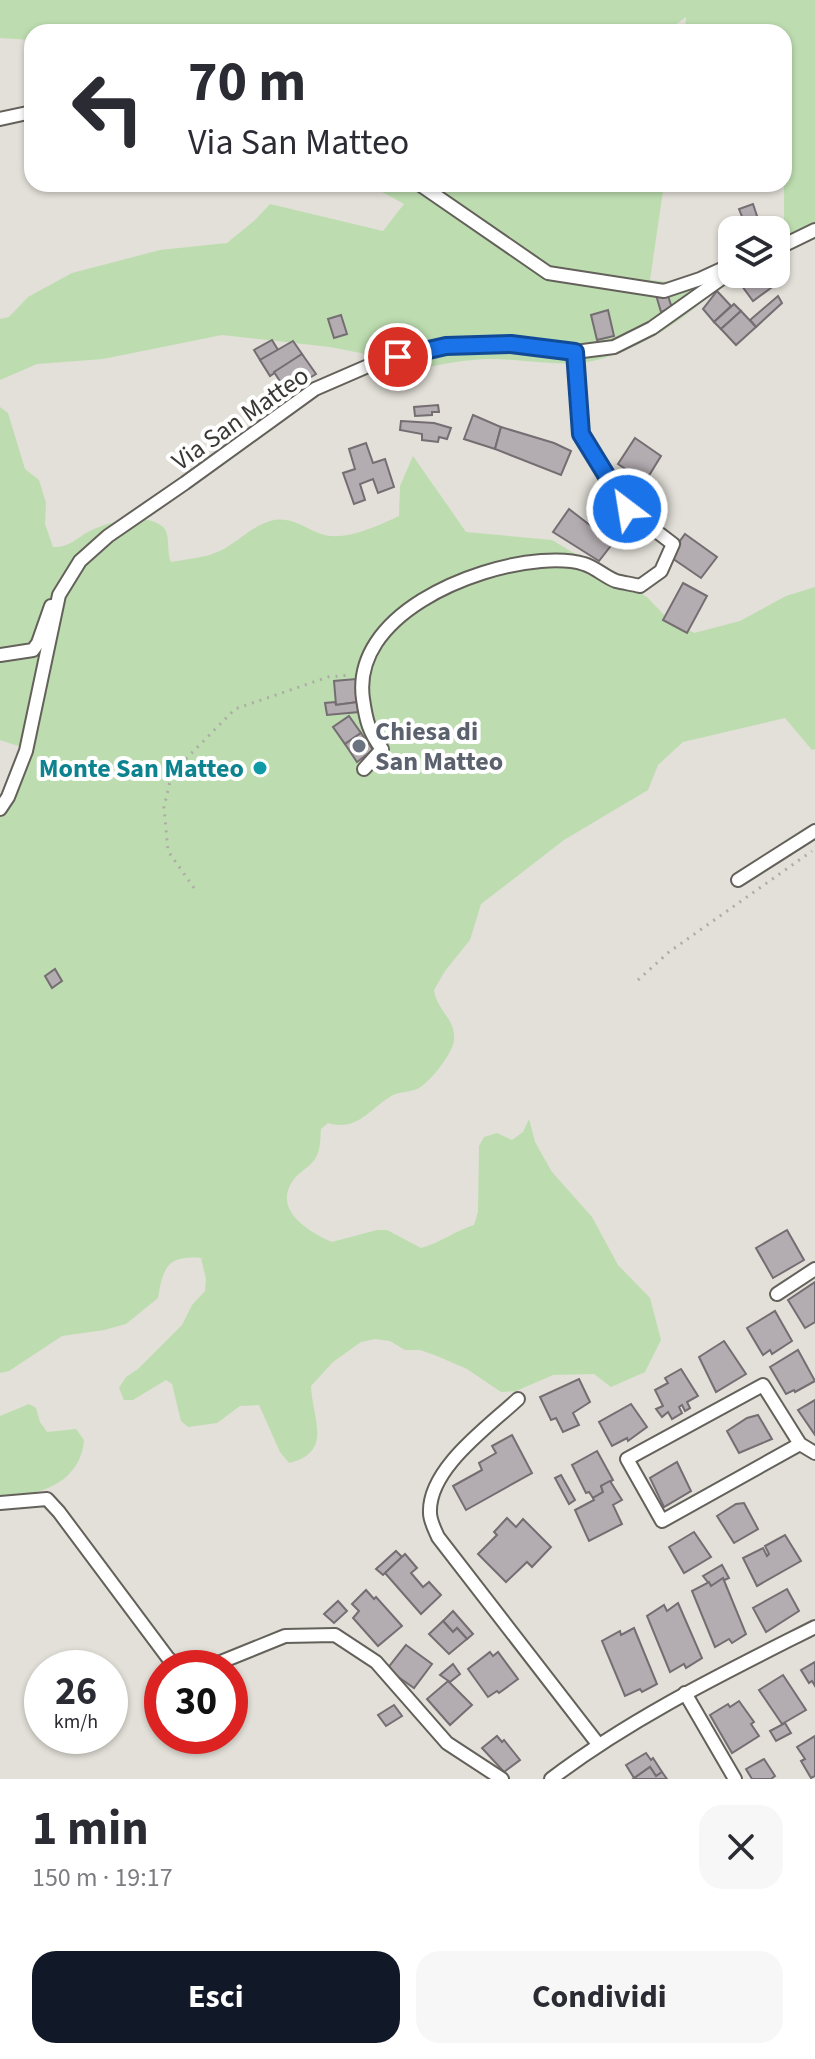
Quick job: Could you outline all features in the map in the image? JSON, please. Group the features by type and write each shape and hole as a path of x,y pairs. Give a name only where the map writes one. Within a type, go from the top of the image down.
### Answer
{"street":[{"path":"0,119 24,114"},
{"path":"431,192 548,273 664,291 718,271"},
{"path":"790,242 815,230"},
{"name":"Via San Matteo","path":"0,809 26,751 59,595 80,561 108,536 315,389 375,363 446,346 511,344 575,352 614,347 652,328 718,281"},
{"path":"364,769 382,749 369,733 360,678 380,635 433,593 477,573 545,560 584,564 615,580 640,586 661,571 673,544 627,509 581,434 575,352"},
{"path":"0,655 33,650 48,610 59,595"},
{"path":"738,880 815,831"},
{"path":"777,1294 815,1269"},
{"path":"800,1444 662,1521 627,1459 763,1385 800,1444 815,1453"},
{"path":"518,1399 461,1451 435,1483 429,1514 438,1537 598,1744"},
{"path":"0,1503 47,1499 162,1650"},
{"path":"551,1779 598,1744 685,1693 815,1627"},
{"path":"248,1651 285,1636 335,1635 376,1662 447,1743 502,1779"},
{"path":"685,1693 735,1779"}],"path":[{"path":"194,888 168,851 164,807 172,773 235,709 328,677 354,674 364,668"},
{"path":"638,980 669,952 815,849"}],"green space":[{"path":"0,0 815,0 815,231 790,243 790,216 784,216 784,192 792,192 792,24 686,24 686,17 676,24 24,24 24,40 0,38"},
{"path":"382,192 663,192 650,280 682,283 715,268 717,287 691,311 662,331 614,355 584,362 475,360 391,376 376,356 330,347 222,335 103,359 37,364 0,380 0,319 9,317 28,297 72,273 160,250 227,243 270,204 383,231 404,204"},
{"path":"0,407 8,413 25,469 39,480 46,503 45,524 53,547 67,545 106,525 133,519 149,520 163,527 171,562 214,553 274,520 293,522 330,536 350,534 399,516 400,486 413,456 466,532 552,540 647,597 665,616 694,633 740,621 786,596 815,587 815,749 812,750 785,718 683,742 658,765 648,790 564,840 481,904 470,940 434,990 454,1033 453,1046 445,1060 434,1075 417,1089 393,1095 356,1122 328,1123 321,1129 315,1159 294,1179 287,1193 287,1202 297,1220 332,1242 387,1230 421,1248 474,1225 478,1212 479,1146 484,1137 497,1133 512,1140 523,1132 529,1119 535,1142 552,1172 592,1217 618,1265 650,1298 661,1340 645,1372 611,1387 594,1374 553,1375 516,1391 501,1392 467,1369 437,1356 420,1350 405,1350 390,1341 375,1339 361,1342 333,1362 311,1386 316,1442 312,1451 303,1458 289,1463 280,1452 259,1405 240,1406 217,1423 188,1427 181,1421 172,1384 166,1380 133,1400 124,1400 119,1388 126,1377 182,1325 192,1305 205,1291 206,1279 201,1258 190,1258 174,1261 169,1266 158,1298 126,1324 62,1336 9,1371 0,1373 0,800 21,747 0,740"},
{"path":"29,1404 36,1408 47,1432 76,1429 84,1440 81,1455 75,1467 55,1485 28,1494 0,1495 0,1416"}],"building":[{"path":"753,204 757,216 742,216 739,209"},
{"path":"743,288 771,288 753,301"},
{"path":"717,291 731,306 714,322 703,309"},
{"path":"667,293 672,308 661,312 656,295"},
{"path":"778,296 782,303 756,327 750,320"},
{"path":"734,304 741,311 721,329 714,322"},
{"path":"608,310 614,336 597,340 591,315"},
{"path":"741,311 756,327 736,345 721,329"},
{"path":"341,315 347,334 334,338 328,319"},
{"path":"272,340 278,350 260,360 254,350"},
{"path":"293,341 302,354 270,376 260,360"},
{"path":"302,354 316,374 287,392 274,372"},
{"path":"438,405 439,412 415,416 414,407"},
{"path":"473,415 501,427 495,449 464,439"},
{"path":"401,421 434,423 451,428 447,439 439,437 438,442 422,440 422,434 400,430"},
{"path":"501,427 571,451 561,475 495,449"},
{"path":"635,438 661,456 645,482 618,464"},
{"path":"366,443 373,463 385,459 394,487 378,493 373,479 360,484 365,500 354,504 343,473 355,469 349,449"},
{"path":"623,479 632,486 649,491 648,500 625,502 616,487"},
{"path":"569,509 613,543 599,561 553,532"},
{"path":"685,534 717,557 701,578 669,556"},
{"path":"683,583 707,596 687,633 663,620"},
{"path":"356,679 358,702 336,705 334,681"},
{"path":"335,702 336,705 358,702 359,712 327,715 325,703"},
{"path":"349,716 361,733 345,744 333,727"},
{"name":"Chiesa di San Matteo","path":"361,733 373,750 357,762 345,744"},
{"path":"55,969 62,981 52,988 45,976"},
{"path":"787,1230 804,1260 773,1278 756,1248"},
{"path":"815,1282 815,1322 805,1328 788,1300"},
{"path":"775,1311 792,1341 772,1354 770,1350 763,1355 747,1328"},
{"path":"724,1341 746,1374 716,1392 699,1357"},
{"path":"798,1350 815,1381 786,1394 770,1367"},
{"path":"681,1369 698,1396 687,1402 690,1408 685,1411 682,1405 679,1407 682,1413 672,1419 668,1412 662,1417 656,1409 663,1406 655,1390 668,1383 665,1378"},
{"path":"579,1379 590,1402 573,1413 579,1425 563,1432 556,1418 551,1420 540,1397"},
{"path":"815,1400 815,1435 798,1410"},
{"path":"631,1404 647,1427 628,1441 627,1438 612,1446 599,1422"},
{"path":"758,1415 772,1439 739,1453 727,1431"},
{"path":"512,1435 532,1473 466,1510 453,1486 482,1470 479,1463 496,1453 492,1446"},
{"path":"597,1451 613,1480 601,1486 603,1492 593,1498 589,1492 586,1493 572,1465"},
{"path":"677,1462 691,1491 664,1507 650,1478"},
{"path":"561,1475 575,1500 569,1504 555,1478"},
{"path":"610,1481 622,1500 613,1505 622,1524 589,1541 575,1510 594,1500 603,1492 601,1486"},
{"path":"744,1503 758,1529 734,1543 717,1516 736,1504"},
{"path":"507,1518 516,1527 523,1519 551,1547 532,1567 527,1562 506,1582 478,1554 497,1535 494,1532"},
{"path":"694,1532 711,1557 684,1573 669,1547"},
{"path":"785,1535 801,1561 757,1586 743,1558 763,1548 767,1556 765,1546"},
{"path":"396,1551 402,1557 383,1575 376,1569"},
{"path":"405,1554 417,1568 411,1573 423,1587 429,1582 441,1595 421,1614 385,1573"},
{"path":"722,1565 729,1578 711,1586 703,1576"},
{"path":"723,1578 746,1634 732,1643 729,1639 715,1647 692,1591 709,1582 711,1586"},
{"path":"787,1589 799,1611 766,1632 753,1608"},
{"path":"366,1590 402,1626 378,1646 353,1618 359,1611 352,1604"},
{"path":"338,1601 347,1611 334,1623 324,1614"},
{"path":"678,1603 702,1658 686,1668 684,1664 670,1672 647,1616 664,1605 667,1611"},
{"path":"453,1611 473,1634 467,1639 457,1628 453,1632 443,1621"},
{"path":"443,1621 453,1632 457,1628 467,1639 449,1654 429,1634"},
{"path":"634,1628 657,1684 625,1696 602,1641 620,1631 621,1635"},
{"path":"406,1645 432,1664 414,1688 387,1669"},
{"path":"490,1652 493,1656 498,1652 518,1679 488,1697 468,1669"},
{"path":"815,1662 815,1686 812,1681 809,1683 801,1670"},
{"path":"453,1664 460,1674 450,1682 440,1675"},
{"path":"783,1675 806,1710 782,1724 759,1690"},
{"path":"448,1681 472,1705 450,1725 427,1699"},
{"path":"739,1701 754,1722 751,1724 759,1736 732,1753 710,1715"},
{"path":"394,1705 402,1716 386,1726 378,1715"},
{"path":"785,1723 791,1733 776,1741 770,1731"},
{"path":"497,1736 520,1760 504,1772 482,1748"},
{"path":"815,1736 815,1776 811,1778 797,1747"},
{"path":"646,1753 662,1772 656,1776 650,1767 634,1778 626,1765"},
{"path":"764,1759 775,1776 771,1779 752,1779 746,1769"},
{"path":"650,1767 656,1776 662,1772 667,1779 633,1779"}],"place":[{"name":"Chiesa di San Matteo","path":"359,746"},
{"name":"Monte San Matteo","path":"260,768"}],"route":[{"path":"398,357 446,346 511,344 575,352 581,434 627,509"}]}
